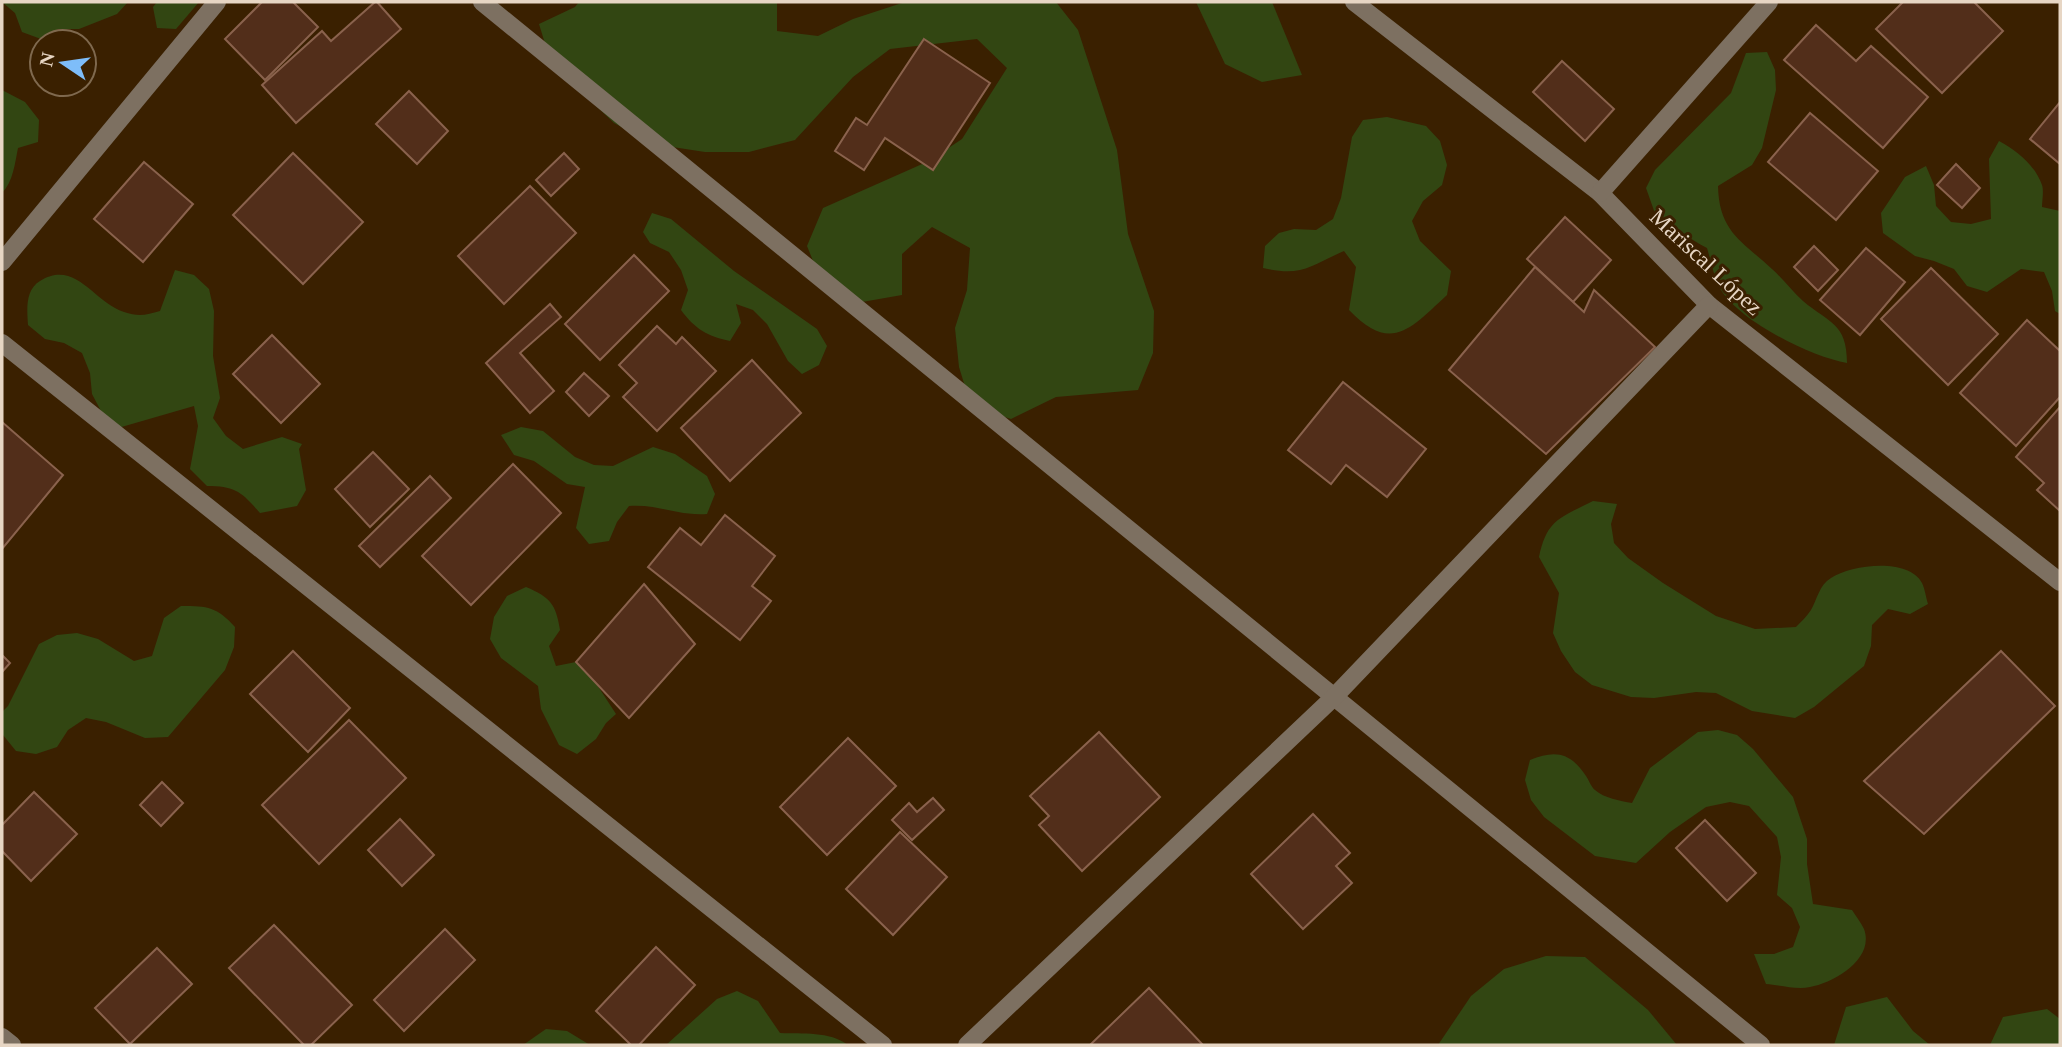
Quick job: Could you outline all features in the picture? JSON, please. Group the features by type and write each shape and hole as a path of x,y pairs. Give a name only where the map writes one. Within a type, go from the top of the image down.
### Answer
{"street":[{"path":"2,262 217,2"},
{"path":"482,2 1760,1045"},
{"name":"Mariscal López","path":"1354,2 1600,193 1709,305 2060,582"},
{"path":"1600,193 1769,2"},
{"path":"967,1045 1334,697 1709,305"},
{"path":"2,343 883,1045"},
{"path":"2,1037 12,1045"}],"green space":[{"path":"2,2 128,2 117,14 82,28 28,28 28,34 22,32 15,13"},
{"path":"157,2 199,2 176,29 157,28 153,7"},
{"path":"579,2 777,2 777,31 818,36 853,19 905,2 1056,2 1078,30 1117,150 1128,234 1154,311 1153,353 1138,390 1056,397 1011,419 971,406 959,367 955,328 967,290 970,248 932,227 902,254 902,295 862,302 822,283 807,246 823,208 929,161 962,139 1007,68 977,39 890,49 853,77 795,140 749,152 705,152 653,144 614,123 551,63 539,24 575,7"},
{"path":"1196,2 1272,2 1302,75 1262,82 1225,64"},
{"path":"1767,52 1775,70 1776,90 1762,148 1752,165 1718,186 1719,202 1728,225 1742,243 1803,301 1835,325 1844,340 1847,363 1815,353 1778,336 1730,302 1721,290 1707,248 1657,219 1646,188 1655,170 1731,93 1746,53"},
{"path":"2,90 25,102 39,120 38,142 18,148 11,178 2,193"},
{"path":"1387,117 1426,126 1440,141 1447,165 1442,185 1423,201 1412,221 1420,241 1451,271 1447,295 1411,326 1389,334 1377,331 1349,310 1356,267 1344,251 1297,271 1263,268 1265,246 1279,233 1294,229 1316,230 1333,219 1341,198 1352,137 1363,120"},
{"path":"1999,141 2019,154 2035,171 2043,187 2042,207 2060,211 2060,314 2055,311 2052,291 2044,272 2021,269 1987,292 1967,286 1954,269 1915,256 1883,233 1881,213 1905,177 1926,166 1934,185 1936,206 1951,222 1971,224 1991,219 1989,159"},
{"path":"652,213 671,219 734,271 817,329 827,346 819,365 802,374 788,361 767,324 753,310 736,304 741,323 730,341 708,334 691,322 681,310 688,290 681,270 669,252 650,243 643,232"},
{"path":"175,270 194,275 209,289 214,311 213,356 220,398 213,418 226,436 243,449 282,437 302,444 299,449 306,490 297,506 260,513 237,492 225,487 207,486 190,469 198,426 194,406 118,428 102,413 92,394 90,373 82,353 64,343 45,339 28,325 29,295 40,281 53,276 64,275 74,279 113,307 129,314 142,315 160,311"},
{"path":"521,427 543,431 575,457 594,465 613,466 653,447 675,454 707,476 715,494 707,514 629,506 617,522 609,541 589,544 576,528 585,487 567,484 534,461 514,455 501,435"},
{"path":"1593,501 1617,504 1611,524 1614,543 1628,558 1716,616 1755,629 1796,627 1811,610 1827,581 1840,573 1865,567 1905,569 1922,583 1928,604 1910,614 1888,609 1872,625 1871,646 1864,666 1814,707 1795,718 1752,711 1716,693 1631,697 1592,685 1575,672 1553,633 1559,593 1539,557 1542,544 1557,521"},
{"path":"526,587 541,594 554,608 560,630 549,646 556,666 576,662 590,674 616,714 606,723 596,739 577,754 559,745 541,709 538,686 501,658 490,639 494,617 507,596"},
{"path":"181,606 205,607 223,615 235,627 234,647 225,670 168,737 145,738 106,722 86,718 68,730 57,747 36,754 16,751 3,735 2,712 8,706 39,644 57,635 77,633 98,639 134,661 152,656 164,618"},
{"path":"1718,730 1737,735 1753,749 1793,797 1807,839 1807,864 1813,904 1852,910 1864,929 1864,950 1858,959 1841,975 1820,985 1794,988 1766,984 1754,954 1774,954 1793,947 1800,927 1792,908 1777,895 1781,857 1777,837 1749,806 1730,802 1706,807 1670,832 1636,863 1595,856 1544,817 1531,800 1525,780 1530,760 1554,754 1574,762 1599,793 1632,803 1650,768 1698,732"},
{"path":"1546,956 1585,957 1648,1010 1677,1045 1438,1045 1471,996 1504,969"},
{"path":"737,991 758,1001 780,1033 824,1035 848,1045 666,1045 717,999"},
{"path":"1887,997 1913,1031 1930,1045 1834,1045 1846,1007"},
{"path":"2047,1009 2060,1019 2060,1045 1990,1045 2003,1017"},
{"path":"546,1029 567,1031 590,1045 523,1045"}],"building":[{"path":"262,2 293,2 318,27 265,80 225,39"},
{"path":"375,2 401,29 296,123 262,85 322,31 331,41"},
{"path":"1903,2 1974,2 2003,31 1942,93 1876,29"},
{"path":"1816,25 1856,61 1871,46 1928,97 1883,148 1784,60"},
{"path":"924,39 990,83 933,170 885,138 864,170 835,151 856,118 867,125"},
{"path":"1562,61 1614,109 1585,141 1533,92"},
{"path":"409,91 448,131 417,164 376,124"},
{"path":"2060,102 2060,164 2030,139"},
{"path":"1810,113 1878,171 1836,220 1768,162"},
{"path":"293,153 363,222 303,284 233,215"},
{"path":"564,153 579,169 551,196 536,180"},
{"path":"144,162 193,204 143,262 94,219"},
{"path":"1956,164 1980,188 1962,208 1937,185"},
{"path":"530,186 576,233 504,304 458,256"},
{"path":"1565,217 1611,260 1573,302 1527,259"},
{"path":"1814,246 1838,270 1818,291 1794,267"},
{"path":"1866,248 1905,282 1860,335 1820,300"},
{"path":"634,255 669,291 600,360 565,324"},
{"path":"1535,267 1584,312 1594,290 1655,347 1546,454 1449,370"},
{"path":"1931,268 1998,334 1948,385 1881,319"},
{"path":"550,304 561,317 520,353 554,391 530,413 486,363"},
{"path":"2027,320 2060,351 2060,397 2016,446 1960,393"},
{"path":"657,326 676,344 682,337 716,371 657,431 623,397 637,383 619,365"},
{"path":"272,335 320,384 281,423 233,374"},
{"path":"752,360 801,413 730,481 681,428"},
{"path":"584,373 609,396 589,416 566,392"},
{"path":"1343,382 1426,449 1387,497 1346,465 1331,484 1288,450"},
{"path":"2060,407 2060,511 2037,490 2044,483 2016,457"},
{"path":"2,422 63,475 2,549"},
{"path":"373,452 409,489 370,527 335,489"},
{"path":"513,464 561,513 471,605 422,556"},
{"path":"430,476 451,498 380,567 359,546"},
{"path":"725,515 775,556 752,586 771,601 740,640 648,567 680,528 701,545"},
{"path":"644,584 695,644 629,718 576,662"},
{"path":"293,651 350,708 308,752 250,694"},
{"path":"2001,651 2055,706 1924,834 1864,781"},
{"path":"2,655 10,663 2,672"},
{"path":"349,720 406,778 319,864 262,805"},
{"path":"1099,732 1160,797 1082,871 1039,825 1049,816 1030,796"},
{"path":"848,738 896,786 827,855 780,807"},
{"path":"162,782 183,803 161,826 140,805"},
{"path":"34,792 77,834 31,881 2,851 2,825"},
{"path":"933,798 944,810 912,840 892,820 909,803 917,812"},
{"path":"1313,814 1350,853 1336,866 1352,883 1303,929 1251,874"},
{"path":"400,819 434,855 402,886 368,850"},
{"path":"1705,820 1756,873 1727,901 1676,848"},
{"path":"900,832 947,877 893,935 846,889"},
{"path":"274,925 352,1005 311,1045 304,1045 229,968"},
{"path":"445,929 475,960 404,1031 374,1000"},
{"path":"656,947 695,985 639,1045 631,1045 596,1011"},
{"path":"157,948 192,984 130,1044 95,1008"},
{"path":"1149,988 1203,1045 1090,1045"}]}
